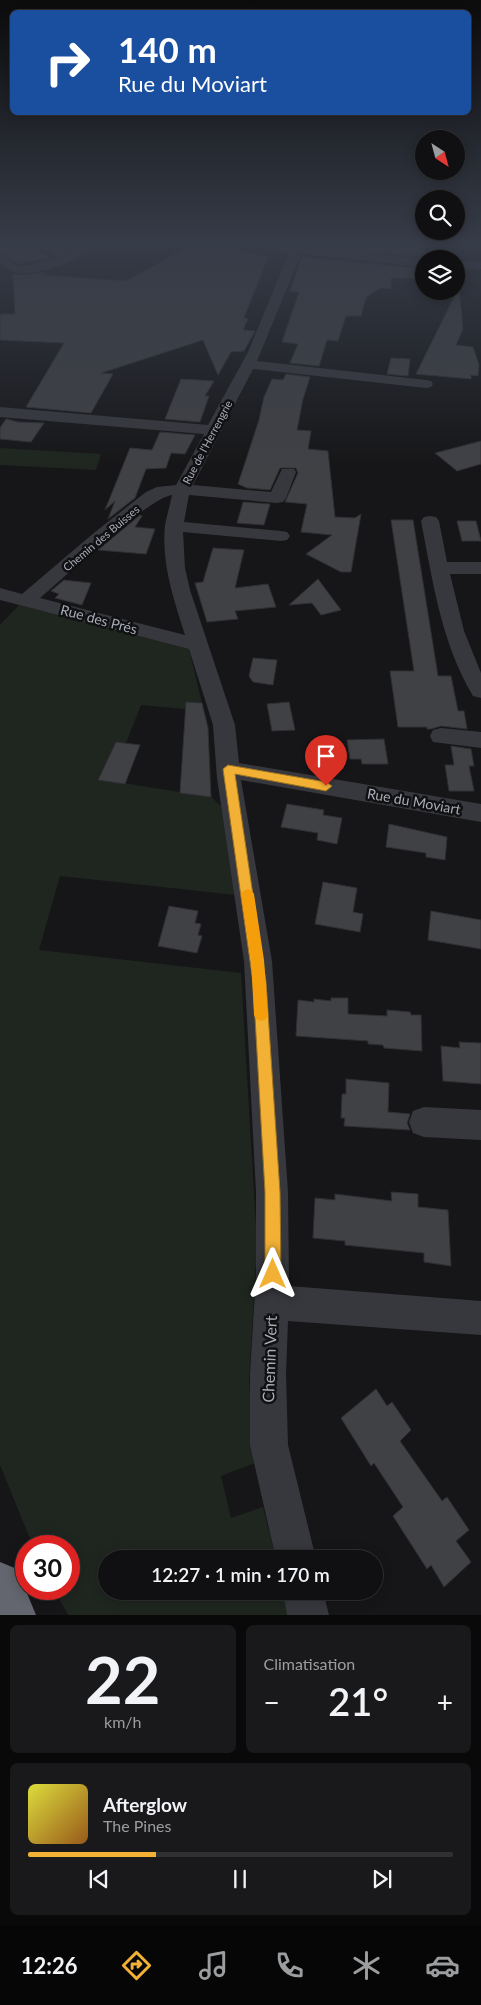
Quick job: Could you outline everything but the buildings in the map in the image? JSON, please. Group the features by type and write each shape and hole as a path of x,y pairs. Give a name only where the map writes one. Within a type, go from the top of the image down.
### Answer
{"highway":[{"path":"0,1586 12,1615"}],"street":[{"name":"Rue de l'Herrengrie","path":"228,769 224,726 178,579 174,558 174,526 182,489 248,364 269,316"},
{"path":"248,364 426,384"},
{"path":"0,412 214,430"},
{"name":"Chemin des Buisses","path":"27,600 101,536 152,496 162,491 182,489 277,498 288,472"},
{"path":"430,521 457,642 474,669 481,691"},
{"path":"174,526 281,536"},
{"path":"440,568 481,568"},
{"name":"Rue des Prés","path":"0,594 198,645"},
{"path":"441,736 481,740"},
{"name":"Rue du Moviart","path":"228,769 481,813"},
{"name":"Chemin Vert","path":"228,769 260,982 272,1192 273,1274 268,1374 269,1446 294,1550"},
{"path":"424,1122 481,1125"},
{"path":"271,1302 481,1318"},
{"path":"305,1600 308,1615"}],"shaded area":[{"path":"0,448 101,454 96,470 0,465"},
{"path":"19,605 189,649 202,703 186,702 185,709 141,705 126,743 116,742 98,779 211,797 221,806 236,895 60,876 39,950 241,973 257,1245 249,1380 255,1463 221,1476 231,1518 263,1507 274,1550 98,1550 98,1600 285,1600 288,1615 68,1615 60,1600 80,1600 80,1535 29,1535 0,1465 0,625"}],"slow traffic":[{"path":"248,894 258,960 261,1015"}],"route":[{"path":"273,1274 272,1192 263,1061 260,982 228,769 326,786"}]}
